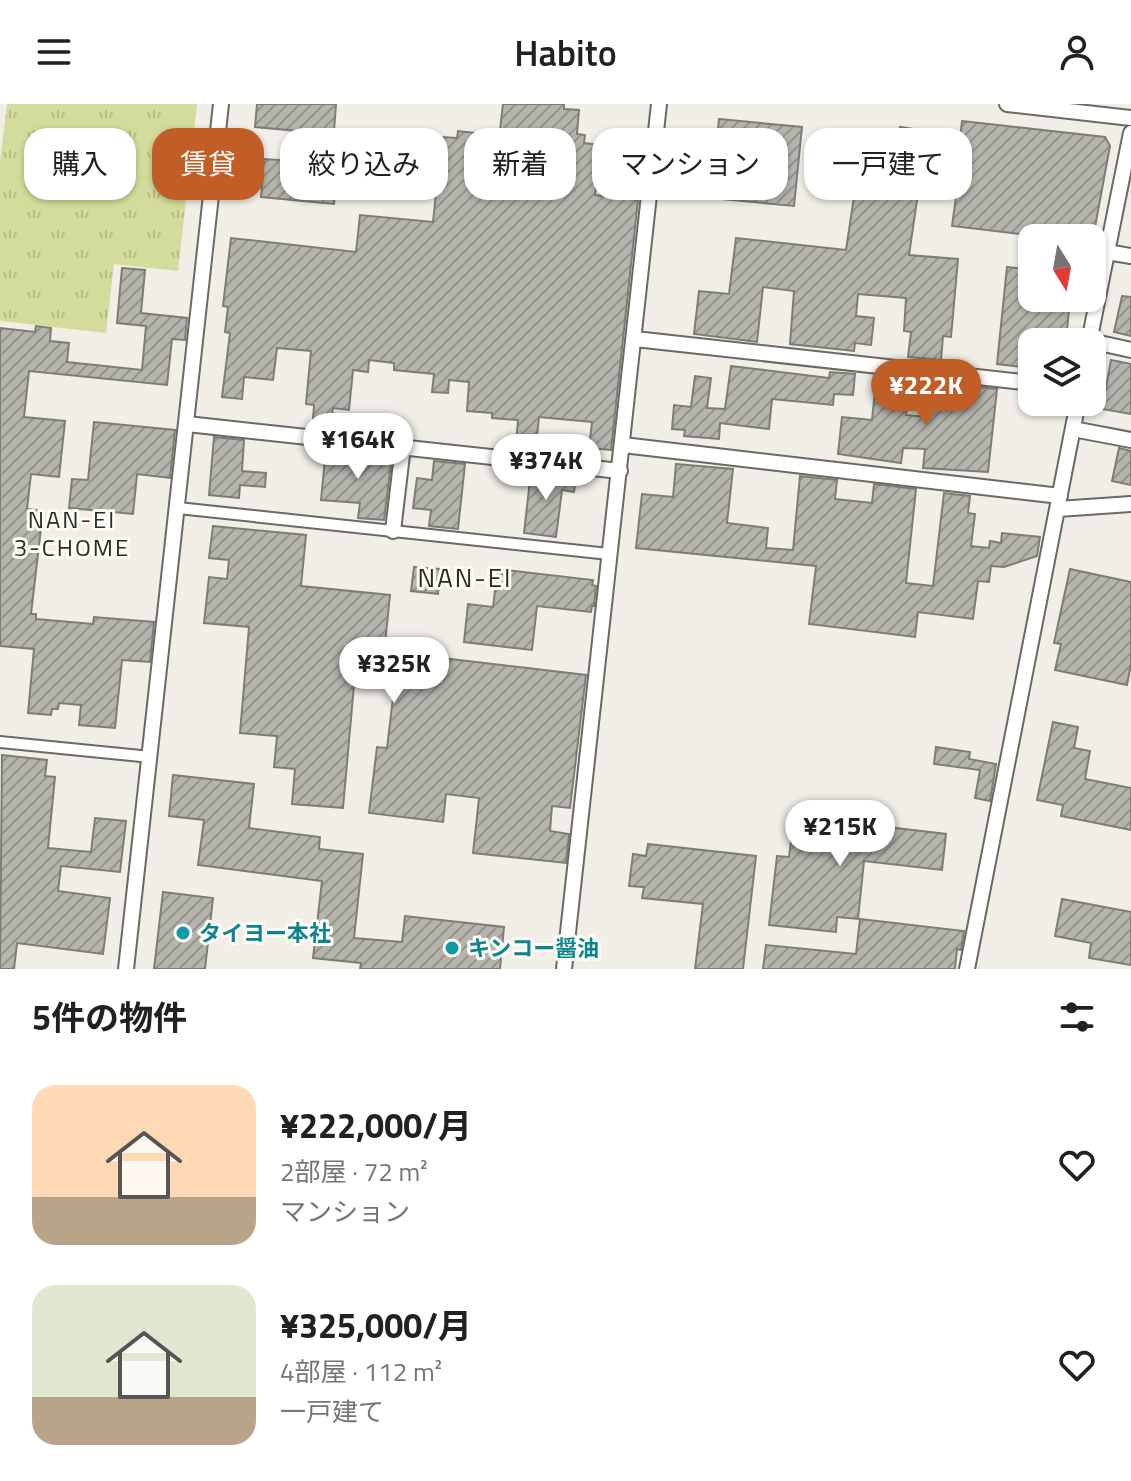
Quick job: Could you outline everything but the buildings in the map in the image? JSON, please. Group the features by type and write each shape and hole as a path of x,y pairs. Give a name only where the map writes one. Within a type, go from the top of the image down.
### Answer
{"street":[{"path":"126,969 221,104"},
{"path":"564,969 659,104"},
{"path":"1007,104 1131,118"},
{"path":"1093,328 1131,133"},
{"path":"1107,252 1131,256"},
{"path":"635,339 1018,381"},
{"path":"1106,345 1131,350"},
{"path":"967,969 1075,416"},
{"path":"187,424 620,471"},
{"path":"1073,429 1131,440"},
{"path":"623,445 1059,503 1131,504"},
{"path":"393,531 403,446"},
{"path":"178,508 609,554"},
{"path":"0,742 151,757"}],"green space":[{"path":"7,104 197,104 194,128 152,128 152,200 186,200 178,271 114,264 106,333 0,321 0,161"}],"place":[{"name":"タイヨー本社","path":"183,933"},
{"name":"キンコー醤油","path":"452,948"}],"district":[{"name":"NAN-EI 3-CHOME","path":"72,533"},
{"name":"NAN-EI","path":"465,577"}]}
